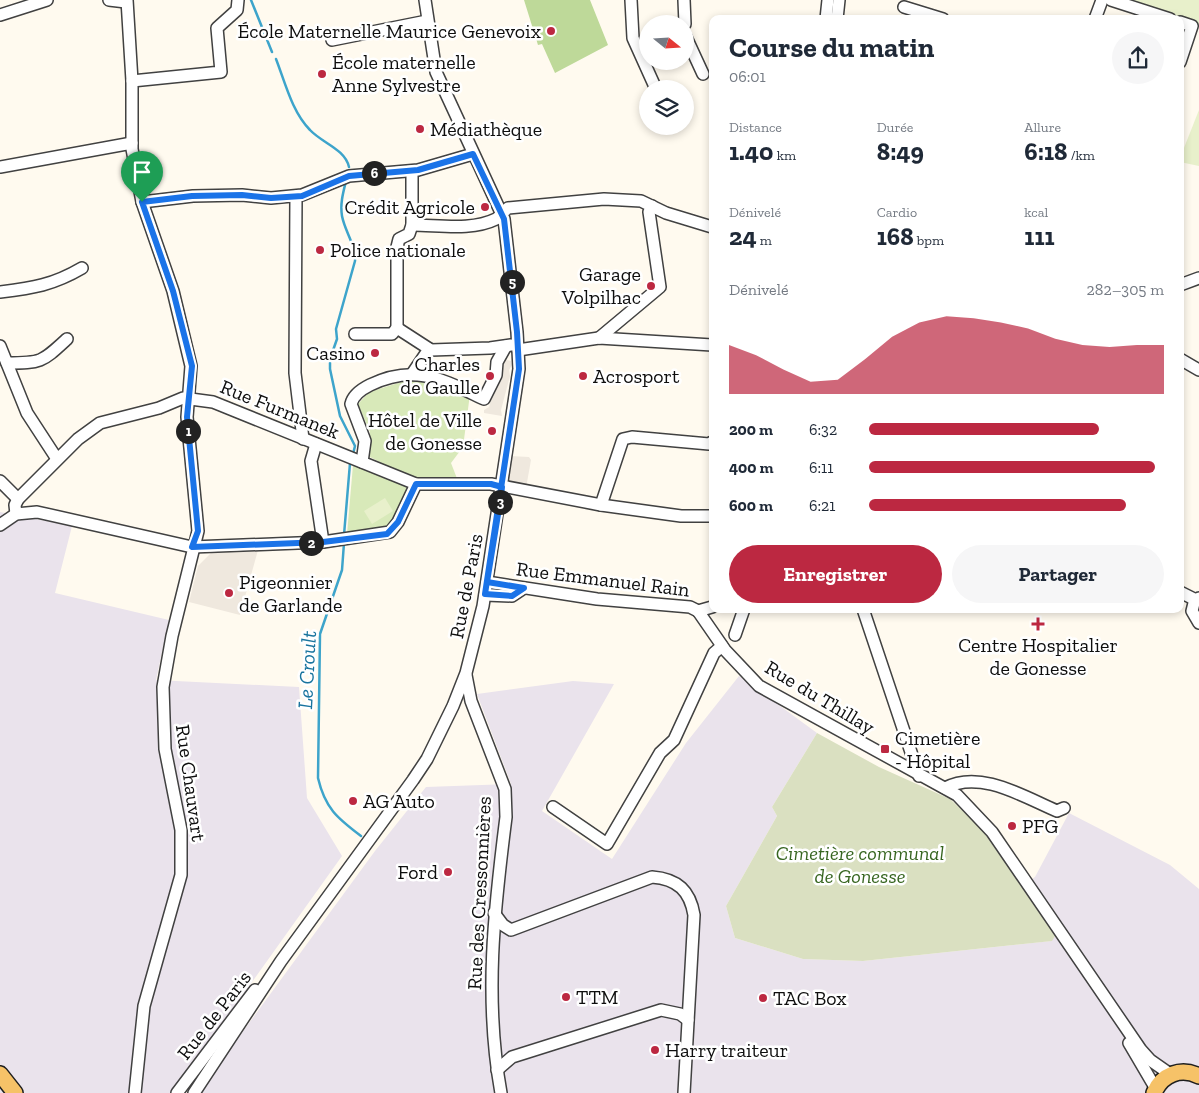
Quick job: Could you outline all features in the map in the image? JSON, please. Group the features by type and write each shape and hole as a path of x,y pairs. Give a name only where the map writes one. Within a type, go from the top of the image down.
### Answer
{"main road":[{"path":"1155,1091 1170,1074 1186,1072 1199,1076"},
{"path":"0,1074 15,1093"}],"street":[{"path":"0,15 47,0"},
{"path":"109,0 126,1"},
{"path":"132,81 221,72 217,28 237,10 238,0"},
{"name":"Rue de Paris","path":"194,1093 281,961 430,754 453,706 466,673 485,594 519,369 512,350 510,269 501,213 436,72 425,0"},
{"path":"631,0 633,38 652,80"},
{"path":"684,0 685,15"},
{"path":"826,15 828,0"},
{"path":"837,15 839,0"},
{"path":"1096,15 1102,0"},
{"path":"1111,0 1158,15"},
{"name":"Rue Chauvart","path":"126,1 132,81 132,143 142,202 160,248 192,366 188,398 188,434 198,531 192,547 172,636 163,687 162,709 165,749 181,830 181,875 144,1006 135,1093"},
{"path":"904,3 925,15"},
{"path":"332,40 427,21"},
{"path":"1184,23 1192,26 1184,50"},
{"path":"694,54 703,74"},
{"path":"0,167 132,143"},
{"path":"142,202 192,196 242,195 271,198 296,196 349,176 412,171 434,167 473,154"},
{"path":"355,334 392,334 397,328 397,247 399,239 409,234 412,225 412,171"},
{"path":"296,196 295,373 303,439"},
{"path":"412,225 482,224 498,218 508,208 604,199 641,200 684,220 709,225"},
{"path":"599,338 660,287 650,212 652,206"},
{"path":"0,292 38,288 61,281 82,268"},
{"path":"1184,283 1199,278"},
{"path":"397,328 429,349 439,351 490,348 512,350 599,338 709,345"},
{"path":"7,363 35,363 44,360 67,339"},
{"path":"0,346 27,413 57,459"},
{"path":"412,374 429,349"},
{"path":"362,462 365,441 352,408 352,400 365,388 397,371 448,382 484,399 496,375 496,364 512,350"},
{"path":"1184,361 1199,370"},
{"path":"16,514 15,505 18,499 78,439 100,423 159,408 177,399 188,398"},
{"name":"Rue Furmanek","path":"188,398 213,402 416,484 491,484 601,505 681,516 709,516"},
{"path":"601,505 623,440 632,437 709,444"},
{"path":"316,444 311,461 323,542"},
{"path":"0,481 18,499"},
{"path":"0,525 16,514 37,512 192,547 323,542 390,532 398,522 416,484"},
{"name":"Rue Emmanuel Rain","path":"487,582 597,599 690,607 698,610 709,607"},
{"path":"485,594 512,596 524,588"},
{"path":"1184,594 1198,599 1192,611 1194,619 1199,623"},
{"name":"Rue du Thillay","path":"698,610 722,646 746,675 759,686 919,776 957,795 992,832 1103,995"},
{"path":"735,635 743,613"},
{"path":"864,613 919,776"},
{"path":"553,808 608,844 660,753 674,740 714,653 722,646"},
{"name":"Rue des Cressonnières","path":"466,673 471,701 506,798 506,817 492,945 492,1019 496,1070 501,1093"},
{"path":"453,706 465,700 471,701"},
{"path":"898,764 912,752"},
{"path":"945,788 965,782 985,783 1057,811 1064,808"},
{"path":"492,945 502,934 652,877 677,884 691,900 694,915 684,1093"},
{"path":"494,913 503,925 512,930"},
{"name":"Rue de Paris","path":"176,1093 248,998 281,961"},
{"path":"1103,995 1150,1060 1170,1074"},
{"path":"1103,995 1155,1091"},
{"path":"496,1070 512,1057 661,1010 680,1014 688,1020"},
{"path":"136,1081 144,1093"}],"shaded area":[{"path":"503,359 511,361 512,365 509,370 510,376 501,410 502,416 484,413 484,410 489,407 496,384 498,386"},
{"path":"510,456 529,457 531,460 526,488 511,486 506,481"},
{"path":"0,512 72,526 55,593 169,620 156,680 299,687 307,798 342,856 200,1055 170,1093 0,1093"},
{"path":"258,550 240,615 189,602 198,566 211,553"},
{"path":"739,676 817,733 772,807 777,816 726,906 735,938 803,959 863,961 1051,941 1055,935 1021,887 1035,877 1069,813 1170,865 1199,889 1199,1093 201,1093 230,1049 375,851 426,787 511,784 477,694 573,681 614,684 542,811 612,859 686,743"}],"green space":[{"path":"524,0 590,0 608,45 555,73 542,44 538,45"},
{"path":"1117,0 1199,0 1199,27 1184,22 1184,15 1163,15"},
{"path":"1199,110 1199,166 1184,163 1184,148"},
{"path":"408,380 438,383 470,394 463,447 451,463 458,481 411,478 368,456 370,432 358,404 369,392"},
{"path":"353,465 406,484 407,494 387,529 347,534"},
{"path":"385,498 393,511 372,524 364,511"},
{"name":"Cimetière communal de Gonesse","path":"817,733 879,767 950,799 981,828 1055,936 1052,941 863,961 803,959 735,938 726,906 777,816 772,807"}],"waterway":[{"name":"Le Croult","path":"251,0 272,52"},
{"name":"Le Croult","path":"276,59 298,115 315,135 343,155 349,167"},
{"name":"Le Croult","path":"346,181 341,212 354,249 355,261 336,329 337,339 330,359 330,369 340,416 355,446 353,454"},
{"name":"Le Croult","path":"344,535 350,463"},
{"name":"Le Croult","path":"344,543 342,570 320,634 318,778 328,805 345,824 361,836"}],"place":[{"name":"École Maternelle Maurice Genevoix","path":"551,31"},
{"name":"École maternelle Anne Sylvestre","path":"322,74"},
{"name":"Médiathèque","path":"420,129"},
{"name":"Crédit Agricole","path":"485,207"},
{"name":"Police nationale","path":"320,250"},
{"name":"Garage Volpilhac","path":"651,286"},
{"name":"Casino","path":"375,353"},
{"name":"Charles de Gaulle","path":"490,376"},
{"name":"Acrosport","path":"583,376"},
{"name":"Hôtel de Ville de Gonesse","path":"492,431"},
{"name":"Pigeonnier de Garlande","path":"229,593"},
{"name":"Centre Hospitalier de Gonesse","path":"1038,624"},
{"name":"Cimetière - Hôpital","path":"885,749"},
{"name":"AG Auto","path":"353,801"},
{"name":"PFG","path":"1012,826"},
{"name":"Ford","path":"448,872"},
{"name":"TTM","path":"566,997"},
{"name":"TAC Box","path":"763,998"},
{"name":"Harry traiteur","path":"655,1050"}],"route":[{"path":"142,202 160,248 192,366 187,417 198,531 192,547 221,548 323,542 387,534 398,522 416,484 491,484 502,487 501,496 487,582 524,588 512,596 502,597 485,594 501,496 519,369 517,332 504,219 473,154 434,167 418,170 349,176 302,196 271,198 242,195 192,196 142,202"}]}
